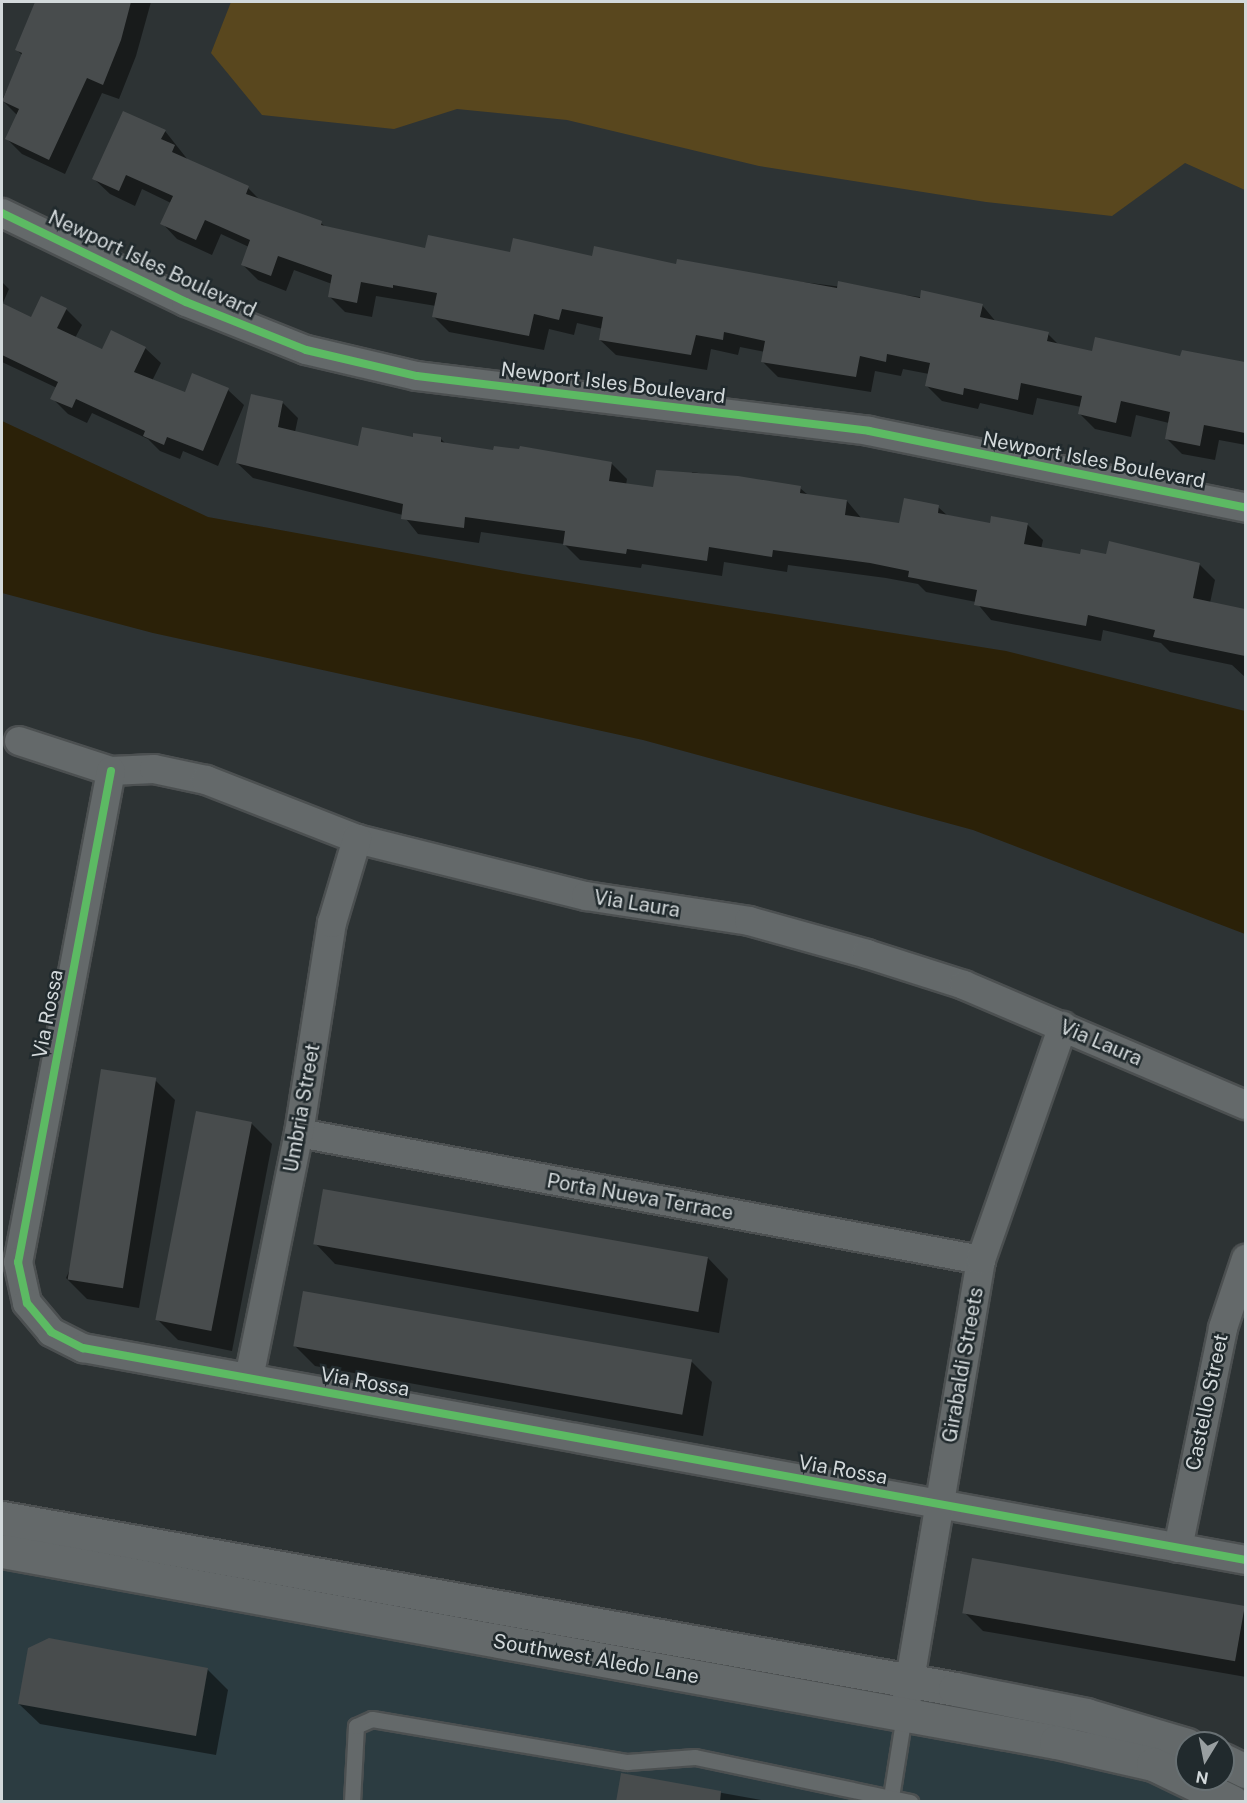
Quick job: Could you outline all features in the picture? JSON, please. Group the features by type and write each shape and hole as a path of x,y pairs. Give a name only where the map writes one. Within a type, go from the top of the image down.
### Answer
{"street":[{"name":"Newport Isles Boulevard","path":"2,213 186,302 306,350 417,376 869,431 1245,508"},
{"name":"Via Laura","path":"19,741 111,771 154,769 206,780 357,839 586,896 749,921 964,985 1245,1105"},
{"name":"Via Rossa","path":"111,771 18,1262 27,1303 51,1332 83,1348 1245,1560"},
{"name":"Umbria Street","path":"249,1378 299,1133 332,923 357,839"},
{"name":"Girabaldi Streets","path":"904,1715 981,1260 1063,1026"},
{"name":"Porta Nueva Terrace","path":"299,1133 981,1260"},
{"name":"Castello Street","path":"1178,1548 1223,1328 1245,1259"},
{"name":"Southwest Aledo Lane","path":"2,1518 1086,1714 1175,1741"},
{"name":"Southwest Aledo Lane","path":"2,1551 1056,1742 1153,1764 1232,1802"}],"lane":[{"path":"891,1797 904,1715"},
{"path":"352,1802 356,1726 372,1719 627,1762 695,1757 910,1802"}],"shaded area":[{"path":"231,2 1245,2 1245,190 1185,163 1112,216 986,202 759,166 567,120 457,109 394,129 262,115 211,53"},
{"path":"2,421 208,517 523,574 1006,651 1245,711 1245,934 973,830 643,740 153,633 2,593"},
{"path":"2,1566 1053,1756 1149,1779 1201,1801 2,1801"}],"building":[{"path":"35,2 131,2 121,40 103,85 87,78 49,160 5,139 19,109 2,101 22,53 15,50"},
{"path":"123,111 166,130 161,139 175,145 172,152 249,186 246,194 322,221 321,225 425,248 428,235 510,252 513,238 592,256 594,246 676,264 677,259 837,288 838,281 920,298 921,290 983,304 980,317 1049,332 1047,341 1092,351 1095,337 1180,356 1182,350 1245,362 1245,433 1204,425 1200,446 1165,439 1170,412 1121,401 1116,423 1078,414 1082,396 1021,383 1018,400 964,388 963,395 925,386 930,363 887,354 886,362 860,356 856,377 761,362 765,341 724,332 723,340 696,335 691,355 599,340 603,317 562,309 559,320 534,314 529,336 432,317 437,293 361,282 357,303 328,297 332,275 278,256 271,276 241,265 250,240 205,220 196,240 160,224 173,196 126,175 119,191 92,179"},
{"path":"41,296 67,308 57,328 102,349 111,330 146,347 134,372 185,392 192,373 229,388 203,451 167,437 164,445 143,436 145,431 76,399 72,408 50,399 58,382 2,355 2,303 31,317"},
{"path":"251,394 283,401 278,427 358,446 362,427 413,437 413,433 441,437 441,442 493,450 494,446 519,449 520,446 612,462 609,481 653,487 656,470 738,476 801,486 800,493 847,500 845,515 899,523 904,498 939,505 938,513 990,523 991,516 1028,523 1024,544 1080,554 1081,549 1106,554 1109,541 1200,563 1193,598 1245,609 1245,656 1153,637 1155,630 1088,615 1086,626 974,605 977,590 908,577 909,571 870,563 773,550 772,557 709,547 707,561 627,549 626,554 563,545 565,531 465,517 464,528 401,519 403,504 236,463"},
{"path":"101,1069 156,1078 123,1288 68,1279"},
{"path":"196,1111 252,1122 211,1331 155,1320"},
{"path":"323,1189 708,1257 698,1312 313,1244"},
{"path":"303,1291 692,1360 682,1415 293,1346"},
{"path":"972,1558 1245,1606 1235,1661 962,1613"},
{"path":"49,1638 208,1668 196,1736 18,1704 28,1648"},
{"path":"621,1773 721,1791 720,1802 616,1802"}],"cycle path":[{"path":"2,213 186,302 306,350 417,376 869,431 1246,508"},
{"path":"111,771 18,1262 27,1303 51,1332 83,1348 1246,1560"}]}
